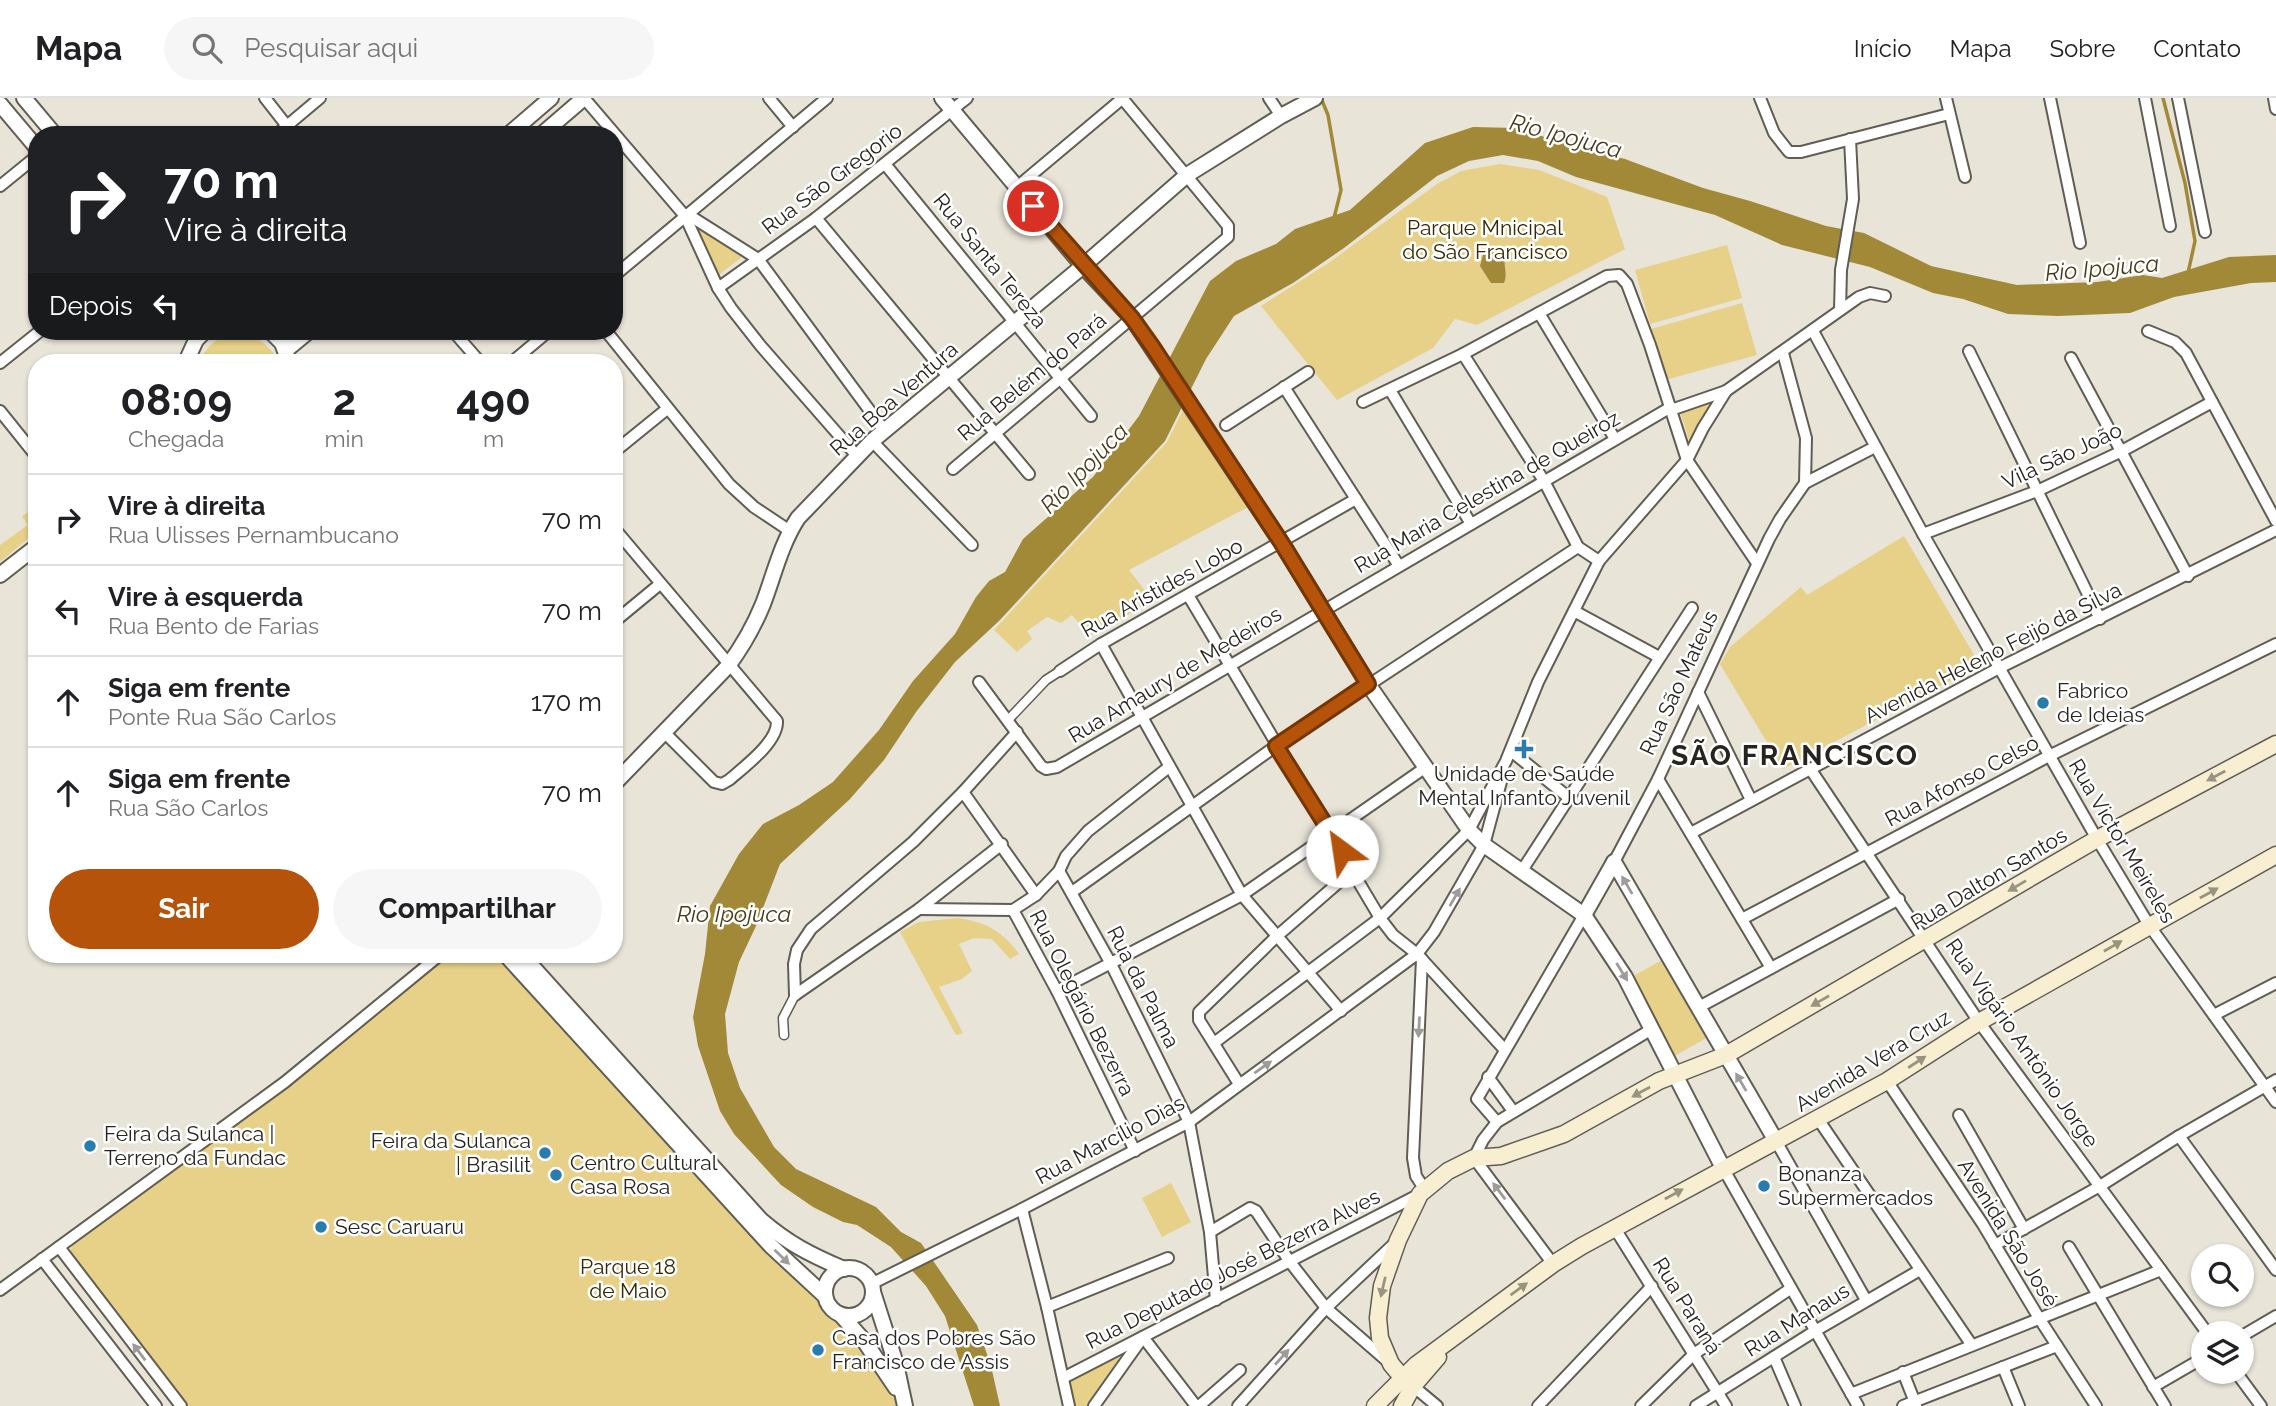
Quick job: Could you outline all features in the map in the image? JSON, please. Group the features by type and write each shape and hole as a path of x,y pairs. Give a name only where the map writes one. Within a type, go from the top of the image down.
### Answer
{"main road":[{"name":"Rua Dalton Santos","path":"1474,1158 1501,1156 1564,1134 1659,1081 1726,1055 2097,839 2276,744"},
{"name":"Avenida Vera Cruz","path":"1408,1381 1464,1330 1553,1264 1615,1227 1886,1081 1979,1022 2276,855"},
{"path":"1408,1381 1391,1364 1380,1338 1378,1318 1382,1286 1398,1240 1423,1192 1448,1171 1474,1158"},
{"path":"1375,1406 1408,1381"},
{"path":"1402,1406 1408,1381"}],"street":[{"path":"24,98 47,126"},
{"path":"265,98 287,126"},
{"path":"294,126 320,98"},
{"path":"518,126 551,98"},
{"path":"551,126 584,98 608,126"},
{"path":"769,98 793,127"},
{"path":"623,268 827,98"},
{"path":"942,98 1083,266 1132,318 1281,542 1368,684 1469,830 1484,845 1584,915 1625,977 1723,1168 1858,1406"},
{"name":"Rua São Gregorio","path":"718,288 816,218 967,98"},
{"path":"1017,187 1123,98 1187,175"},
{"path":"1269,98 1281,116"},
{"path":"1760,98 1773,133 1789,152 1801,152 1949,114"},
{"path":"1946,98 1965,177"},
{"path":"2050,98 2080,243"},
{"path":"2145,98 2170,226"},
{"path":"2178,98 2205,232"},
{"path":"2274,98 2276,109"},
{"name":"Rua Boa Ventura","path":"623,775 728,666 741,647 762,604 790,531 798,518 872,441 1083,266 1187,175 1311,100"},
{"path":"0,104 28,137"},
{"path":"1840,310 1841,270 1853,199 1850,139"},
{"path":"623,143 686,215 718,288 760,345 857,456"},
{"path":"0,186 28,163"},
{"name":"Rua Santa Tereza","path":"885,164 1091,416"},
{"name":"Rua Belém do Pará","path":"953,469 1224,243 1229,232 1228,226 1187,175"},
{"path":"686,215 758,259 884,430"},
{"path":"816,218 1029,474"},
{"path":"1363,401 1463,354 1607,276 1619,275 1627,284 1687,460 1757,564"},
{"path":"1214,1043 1380,918 1469,830 1509,756 1538,682 1599,561 1687,460 1726,391 1840,310 1866,295 1875,293 1885,296"},
{"path":"1539,313 1615,439"},
{"name":"Rua Victor Meireles","path":"1813,331 1923,534 2097,839 2149,925 2276,1102"},
{"path":"2148,331 2175,342 2186,353 2276,521"},
{"path":"0,363 29,340"},
{"path":"289,354 301,340"},
{"path":"461,340 473,354"},
{"path":"522,354 539,340"},
{"path":"613,340 729,484 754,508 790,531"},
{"path":"1969,351 2100,619"},
{"path":"1783,353 1806,438 1805,484 1875,447"},
{"path":"1463,354 1544,481 1578,547 1599,561"},
{"path":"2071,358 2188,576"},
{"path":"1227,425 1308,372"},
{"path":"1284,387 1399,566"},
{"path":"1390,390 1471,524"},
{"name":"Rua Maria Celestina de Queiroz","path":"1323,609 1615,439 1671,409 1726,391"},
{"name":"Vila São João","path":"1923,534 2037,491 2120,452 2212,402"},
{"path":"623,445 667,409"},
{"path":"0,411 28,446"},
{"path":"872,441 972,545"},
{"name":"Rua São Mateus","path":"1497,1122 1477,1099 1614,862 1658,779 1757,564 1780,519 1805,484"},
{"name":"Rua Aristides Lobo","path":"1060,671 1101,643 1356,499"},
{"name":"Avenida Heleno Feijó da Silva","path":"1691,833 1999,668 2276,530"},
{"path":"623,539 777,721 772,740 722,784 714,782 665,733"},
{"path":"1072,892 1276,746 1578,547"},
{"path":"0,575 28,553"},
{"path":"623,615 660,584"},
{"path":"1188,595 1380,918 1393,934 1420,956 1504,1049"},
{"path":"1521,872 1692,608"},
{"name":"Rua Amaury de Medeiros","path":"1017,732 1038,763 1045,769 1057,767 1323,609"},
{"path":"1574,611 1659,657"},
{"path":"1101,643 1242,895 1341,1011"},
{"name":"Rua Afonso Celso","path":"1742,919 2049,756 2276,643"},
{"path":"1008,720 1046,680 1060,671"},
{"path":"795,995 794,964 797,950 811,929 905,849 963,792 1017,732 979,682"},
{"path":"1698,692 1751,800"},
{"path":"1509,756 1568,796"},
{"name":"Rua Marcílio Dias","path":"872,1288 899,1269 1189,1122 1420,956 1484,845 1509,756"},
{"path":"919,909 1013,910 1036,895 1059,871 1066,856 1088,831 1169,767"},
{"path":"1057,991 1242,895 1426,767"},
{"name":"Rua Vigário Antônio Jorge","path":"1811,770 1979,1022 2198,1321"},
{"path":"1658,779 1771,968"},
{"path":"963,792 1036,895"},
{"path":"783,1035 783,1018 795,995 919,909 1002,844"},
{"path":"1614,862 1866,1300"},
{"path":"1240,1084 1198,1016 1276,937 1353,870"},
{"name":"Rua da Palma","path":"1059,871 1110,962 1189,1122 1210,1232 1216,1300"},
{"path":"1699,1007 1899,899"},
{"name":"Rua Olegário Bezerra","path":"1013,910 1057,991 1135,1151"},
{"path":"1420,956 1413,1158 1416,1176 1423,1192"},
{"path":"0,1290 285,1082 430,963"},
{"path":"513,963 771,1246 825,1296 830,1308 841,1315 872,1351 904,1404"},
{"path":"529,963 761,1220 785,1241 810,1255 844,1269 861,1271 872,1288 886,1328 904,1404"},
{"path":"2214,1015 2276,983"},
{"path":"1553,1264 1474,1158 1483,1140 1497,1122 1652,1029"},
{"path":"1488,1077 1513,1111"},
{"path":"1995,1245 2100,1186 2276,1080"},
{"name":"Avenida São José","path":"1886,1081 1995,1245 2096,1406"},
{"path":"1958,1115 2024,1229"},
{"path":"1818,1119 1971,1344"},
{"path":"2179,1136 2276,1270"},
{"name":"Rua Deputado José Bezerra Alves","path":"1063,1378 1423,1192"},
{"path":"1210,1232 1250,1208 1256,1211 1290,1262 1326,1308 1391,1364"},
{"path":"1022,1209 1069,1406"},
{"name":"Rua Paraná","path":"1615,1227 1726,1406"},
{"path":"1238,1406 1326,1308 1398,1240"},
{"path":"59,1247 181,1406"},
{"path":"2069,1247 2165,1406"},
{"path":"1047,1307 1168,1258"},
{"path":"42,1259 156,1406"},
{"path":"825,1296 831,1275 844,1269"},
{"name":"Rua Manaus","path":"1696,1406 1866,1300 1920,1270"},
{"path":"1851,1394 2161,1270"},
{"path":"1538,1406 1652,1286"},
{"path":"841,1315 863,1312 872,1300 872,1288"},
{"path":"1641,1406 1694,1354 1790,1289"},
{"path":"2254,1329 2276,1316"},
{"path":"1094,1406 1143,1336 1194,1403"},
{"path":"1903,1372 1911,1405 2057,1346"},
{"path":"1774,1357 1795,1406"},
{"path":"2153,1387 2191,1365"},
{"path":"2003,1367 2019,1406"},
{"path":"1179,1406 1194,1403 1240,1370"},
{"path":"1408,1381 1437,1406"},
{"path":"2245,1384 2261,1406"}],"green space":[{"name":"Parque Mnicipal do São Francisco","path":"1500,164 1539,170 1607,197 1625,249 1477,325 1455,319 1433,348 1337,400 1261,306 1327,264 1437,184 1461,171"},
{"path":"684,218 742,257 712,280"},
{"path":"1727,245 1742,298 1650,324 1635,270"},
{"path":"1742,303 1757,355 1665,380 1651,329"},
{"path":"216,340 259,340 274,354 204,354"},
{"path":"1718,399 1692,449 1679,409"},
{"path":"1185,406 1248,507 1129,570 1153,601 1090,636 1072,615 1061,623 1047,617 1027,631 1032,639 1017,652 994,630 1167,442"},
{"path":"28,513 28,525 22,516"},
{"path":"28,525 28,539 0,562 0,545"},
{"path":"1904,536 1980,665 1783,769 1720,664 1730,647 1801,587 1807,595"},
{"path":"958,918 993,929 1007,939 1019,954 1010,959 992,939 974,938 959,944 972,971 962,979 939,987 963,1033 956,1035 900,932 919,922"},
{"path":"1666,958 1710,1036 1671,1058 1628,979"},
{"name":"Parque 18 de Maio","path":"441,963 509,963 849,1332 886,1380 899,1406 181,1406 70,1252 72,1246 264,1103"},
{"path":"1171,1183 1191,1222 1162,1237 1142,1198"},
{"path":"1130,1353 1104,1383 1090,1406 1074,1406 1068,1380"}],"water":[{"name":"Rio Ipojuca","path":"1473,127 1516,128 1625,159 1703,188 1826,226 1864,233 1931,266 2017,285 2097,282 2143,275 2162,278 2229,257 2276,255 2276,282 2251,283 2174,297 2130,313 2058,316 2008,314 1963,299 1933,293 1870,267 1782,245 1715,215 1576,177 1538,161 1503,155 1469,161 1437,176 1344,248 1293,283 1234,316 1206,359 1165,441 1000,620 955,662 916,712 884,760 850,799 780,864 739,962 725,1014 728,1053 740,1088 774,1147 796,1169 876,1207 901,1232 921,1243 977,1325 991,1366 1000,1406 974,1406 945,1316 926,1286 891,1247 857,1225 843,1222 813,1207 781,1185 734,1134 720,1111 698,1046 693,1017 705,954 710,906 739,854 763,824 799,805 833,782 879,730 913,681 955,634 976,597 989,581 1005,572 1023,539 1093,477 1139,416 1210,281 1236,261 1276,244 1295,229 1350,210 1425,143"},
{"path":"1497,249 1505,255 1504,283 1491,283 1480,266 1483,255"}],"waterway":[{"path":"1321,98 1328,115 1341,190 1334,218"},
{"path":"2163,98 2185,183 2195,241 2188,273"}],"place":[{"name":"Fabrico de Ideias","path":"2043,703"},
{"name":"Unidade de Saúde Mental Infanto Juvenil","path":"1524,749"},
{"name":"Feira da Sulanca | Terreno da Fundac","path":"90,1146"},
{"name":"Feira da Sulanca | Brasilit","path":"545,1153"},
{"name":"Centro Cultural Casa Rosa","path":"556,1175"},
{"name":"Bonanza Supermercados","path":"1764,1186"},
{"name":"Sesc Caruaru","path":"321,1227"},
{"name":"Casa dos Pobres São Francisco de Assis","path":"818,1350"}],"district":[{"name":"SÃO FRANCISCO","path":"1795,755"}],"route":[{"path":"1033,206 1083,266 1132,318 1152,346 1281,542 1368,684 1276,746 1342,851"}]}
